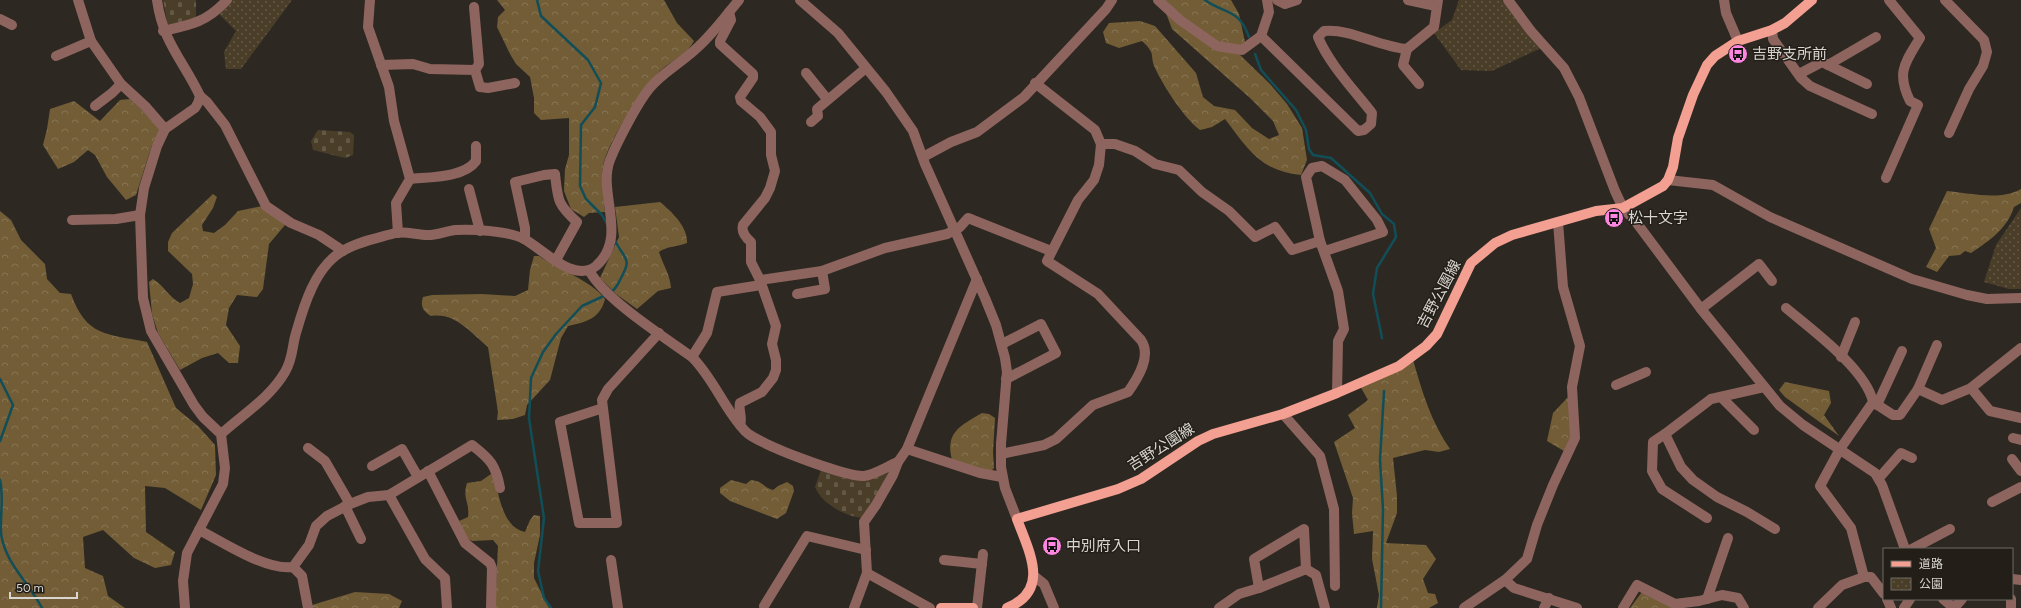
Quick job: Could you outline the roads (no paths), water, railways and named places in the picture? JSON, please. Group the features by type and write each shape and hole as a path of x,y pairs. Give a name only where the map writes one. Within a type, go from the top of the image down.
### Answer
{"main road":[{"path":"1668,180 1673,167 1678,138 1687,109 1704,71 1715,56 1738,41 1772,30 1785,23 1812,0"},
{"name":"吉野公園線","path":"1017,520 1118,489 1141,479 1208,436 1225,429 1283,414 1337,393 1399,366 1426,346 1440,329 1471,263 1487,250 1512,235 1596,211 1623,208 1655,192 1668,180"},
{"path":"1007,608 1015,604 1027,593 1033,583 1034,576 1034,566 1017,520"},
{"path":"941,608 972,608"}],"street":[{"path":"78,0 91,40 120,84 146,107 166,129"},
{"path":"157,0 164,31 176,57 200,96 207,102 225,125 266,206 291,223 320,235 343,251"},
{"path":"164,31 193,25 208,17 227,0"},
{"path":"370,0 368,27 389,87 394,122 410,179 396,203 398,233"},
{"path":"221,434 270,392 281,379 290,362 295,334 310,295 323,269 332,259 343,251 398,233 428,235 455,230 511,234 525,239 556,260 578,271 588,270 600,261 609,248 612,222 607,167 642,99 649,88 665,73 704,41 739,0"},
{"path":"923,157 951,142 977,132 1024,97 1035,83 1106,9 1112,0"},
{"path":"1158,0 1180,20 1217,46 1242,50 1262,36 1269,12 1268,0"},
{"path":"1277,0 1286,4 1297,0"},
{"path":"1408,0 1437,3 1434,27 1408,49 1403,65 1420,84"},
{"path":"1508,0 1564,68 1579,97 1623,208 1636,222 1701,309 1780,406 1804,425 1875,473 1879,478 1904,548"},
{"path":"1724,0 1726,13 1738,41"},
{"path":"1886,178 1918,105 1910,101 1902,79 1903,67 1920,38 1889,0"},
{"path":"1945,0 1984,40 1987,52 1983,66 1969,89 1949,133"},
{"path":"803,1 838,33 899,109 913,131 954,230 977,279 996,325 1002,344 1006,379 1001,454 1002,477 1017,520"},
{"path":"474,7 479,64 475,70"},
{"path":"729,12 731,20 720,41 720,44 753,74 753,78 740,97 741,101 766,123 773,138 771,155 775,171 770,188 765,198 743,225 742,229 744,236 751,242 751,262 776,326 772,344 776,360 776,370 773,378 762,392 740,403 739,408 742,420 740,425"},
{"path":"0,19 12,25"},
{"path":"1262,36 1358,131 1364,130 1371,124 1372,113 1321,45 1318,37 1324,31 1334,30 1380,45 1408,49"},
{"path":"1772,30 1773,39 1799,74 1810,86 1872,114"},
{"path":"1828,65 1876,37"},
{"path":"56,56 91,40"},
{"path":"1799,74 1822,62 1867,84"},
{"path":"381,65 413,64 430,69 475,70"},
{"path":"811,122 818,116 817,109 827,99 866,68"},
{"path":"475,70 480,87 488,88 515,83"},
{"path":"806,73 827,99"},
{"path":"1001,454 1044,445 1056,439 1093,405 1128,392 1146,354 1145,346 1141,340 1098,294 1047,262 1051,251 1078,200 1094,180 1099,165 1101,144 1095,130 1035,83"},
{"path":"95,106 112,93 120,84"},
{"path":"185,608 183,595 184,570 187,553 223,484 225,468 221,434 203,417 194,405 151,331 143,298 140,215 144,188 157,146 166,129 194,108 198,103 200,96"},
{"path":"1101,144 1115,144 1135,151 1154,164 1179,170 1202,192 1230,211 1255,236 1275,227 1292,250 1323,246 1383,232 1377,220 1345,180 1322,166 1312,168 1306,177 1323,246 1338,291 1344,329 1338,341 1337,393"},
{"path":"410,179 442,176 468,169 476,161 476,146"},
{"path":"525,239 525,228 515,182 555,174 558,200 562,208 577,222 556,260"},
{"path":"1668,180 1713,185 1770,217 1912,279 1967,295 1987,299 2021,298"},
{"path":"469,189 480,231"},
{"path":"72,220 116,219 140,215"},
{"path":"692,357 707,333 717,292 760,282 822,271 885,248 947,234 968,218 1051,251"},
{"path":"1469,607 1505,580 1527,559 1553,485 1575,438 1572,387 1580,346 1563,287 1558,222"},
{"path":"1701,309 1759,264 1772,281"},
{"path":"588,270 594,281 622,305 692,357 700,365 740,425 752,438 847,474 865,476 898,462"},
{"path":"797,294 825,289 822,271"},
{"path":"854,608 867,573 864,522 876,505 893,475 898,462 907,449 977,279"},
{"path":"1786,308 1841,357 1860,376 1872,394 1875,403 1893,415 1900,415 1918,388 1937,345"},
{"path":"1841,357 1855,322"},
{"path":"1002,344 1041,324 1056,353 1006,379"},
{"path":"603,408 560,422 579,523 617,523 603,408 602,400 608,389 659,333"},
{"path":"1918,388 1942,400 1971,388 2021,348"},
{"path":"1864,577 1851,528 1820,486 1840,449 1875,403 1902,351"},
{"path":"1616,385 1646,372"},
{"path":"1707,518 1662,489 1652,471 1653,442 1711,399 1764,387"},
{"path":"1971,388 1990,411 2021,418"},
{"path":"1721,397 1754,430"},
{"path":"1283,414 1320,456 1334,509 1335,586"},
{"path":"1665,434 1681,467 1693,480 1717,497 1747,512 1775,529"},
{"path":"199,530 255,559 281,567 293,566 309,545 316,526 327,516 347,505 368,497 389,495 472,445 487,456 498,472 500,488"},
{"path":"308,448 326,461 361,539"},
{"path":"372,466 402,449 418,477"},
{"path":"907,449 980,473 1002,477"},
{"path":"1879,478 1901,453 1912,458"},
{"path":"2012,459 2021,471"},
{"path":"428,471 465,543 490,563 492,568 491,608"},
{"path":"1992,502 2021,487"},
{"path":"389,495 425,559 445,578 447,608"},
{"path":"1259,588 1254,559 1304,529 1306,569"},
{"path":"1914,548 1950,529"},
{"path":"764,606 807,536 866,550"},
{"path":"1707,599 1728,538"},
{"path":"944,560 982,559 977,608"},
{"path":"611,560 618,608"},
{"path":"293,566 302,576 308,608"},
{"path":"1219,608 1239,594 1259,588 1306,569"},
{"path":"1306,569 1316,575 1325,608"},
{"path":"867,573 930,608"},
{"path":"1034,576 1044,584 1054,608"},
{"path":"1818,608 1842,585 1864,577 1871,578 1883,593"},
{"path":"1505,580 1514,588 1577,608"},
{"path":"1623,608 1637,585 1675,604 1722,595 1738,598 1744,608"},
{"path":"1544,608 1549,598"},
{"path":"1944,600 1954,608 1961,600"}],"waterway":[{"path":"537,0 541,16 588,60 601,83 595,107 581,125 580,186 586,199 602,215 608,226"},
{"path":"1205,0 1236,16 1241,21 1249,37"},
{"path":"1255,54 1261,70 1296,110 1306,130 1309,149 1313,155 1331,158 1370,193 1382,214 1394,224 1396,237 1377,268 1373,294 1382,338"},
{"path":"610,293 618,284 627,263 614,239"},
{"path":"551,608 544,598 538,571 544,518 529,418 531,378 543,352 556,334 582,306 606,295"},
{"path":"0,379 13,405 0,441"},
{"path":"1381,608 1383,509 1380,460 1384,391"},
{"path":"0,480 2,493 1,533 3,544 12,563 42,608"}],"place":[{"name":"吉野支所前","path":"1738,54"},
{"name":"松十文字","path":"1614,218"},
{"name":"中別府入口","path":"1052,546"}]}
